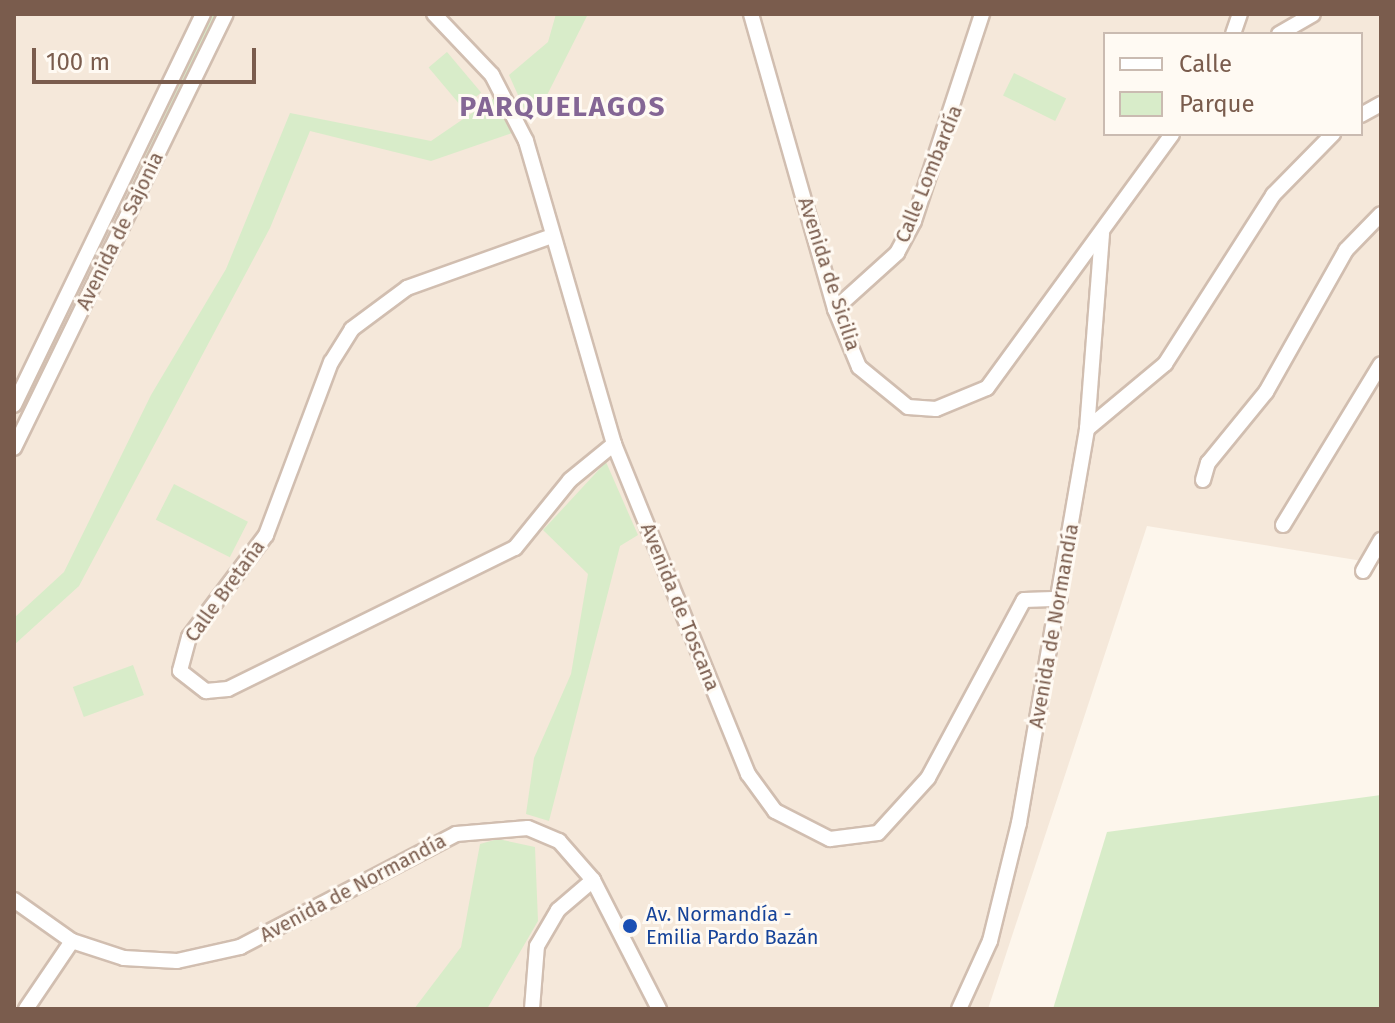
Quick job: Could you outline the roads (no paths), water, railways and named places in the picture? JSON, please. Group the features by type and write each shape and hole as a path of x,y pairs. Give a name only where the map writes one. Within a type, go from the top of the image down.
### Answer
{"street":[{"name":"Avenida de Sajonia","path":"14,405 203,14"},
{"name":"Avenida de Sajonia","path":"14,448 226,14"},
{"name":"Avenida de Toscana","path":"434,14 492,75 512,111 614,444 748,774 775,811 803,831 856,840 878,833 928,778 1024,600 1060,599"},
{"name":"Avenida de Sicilia","path":"751,14 835,309 859,367 880,391 908,407 965,401 1016,356 1171,136"},
{"name":"Calle Lombardía","path":"835,309 897,253 914,221 982,14"},
{"path":"1282,32 1313,14"},
{"path":"1363,114 1381,104"},
{"path":"1087,429 1165,364 1273,195 1331,136"},
{"path":"1203,480 1208,463 1266,392 1346,250 1381,214"},
{"name":"Avenida de Normandía","path":"959,1009 990,941 1060,599 1087,429 1102,234"},
{"name":"Calle Bretaña","path":"552,236 407,288 352,329 331,362 266,535 189,637 180,671 206,691 228,689 515,548 570,480 614,444"},
{"path":"1283,525 1381,364"},
{"path":"1363,571 1381,540"},
{"name":"Avenida de Normandía","path":"14,900 72,941 124,958 177,961 240,947 456,834 493,826 528,828 559,841 593,880 659,1009"},
{"path":"532,1009 537,946 558,910 593,880"},
{"path":"26,1009 72,941"}],"place":[{"name":"Av. Normandía - Emilia Pardo Bazán","path":"630,926"}],"district":[{"name":"PARQUELAGOS","path":"563,107"}]}
